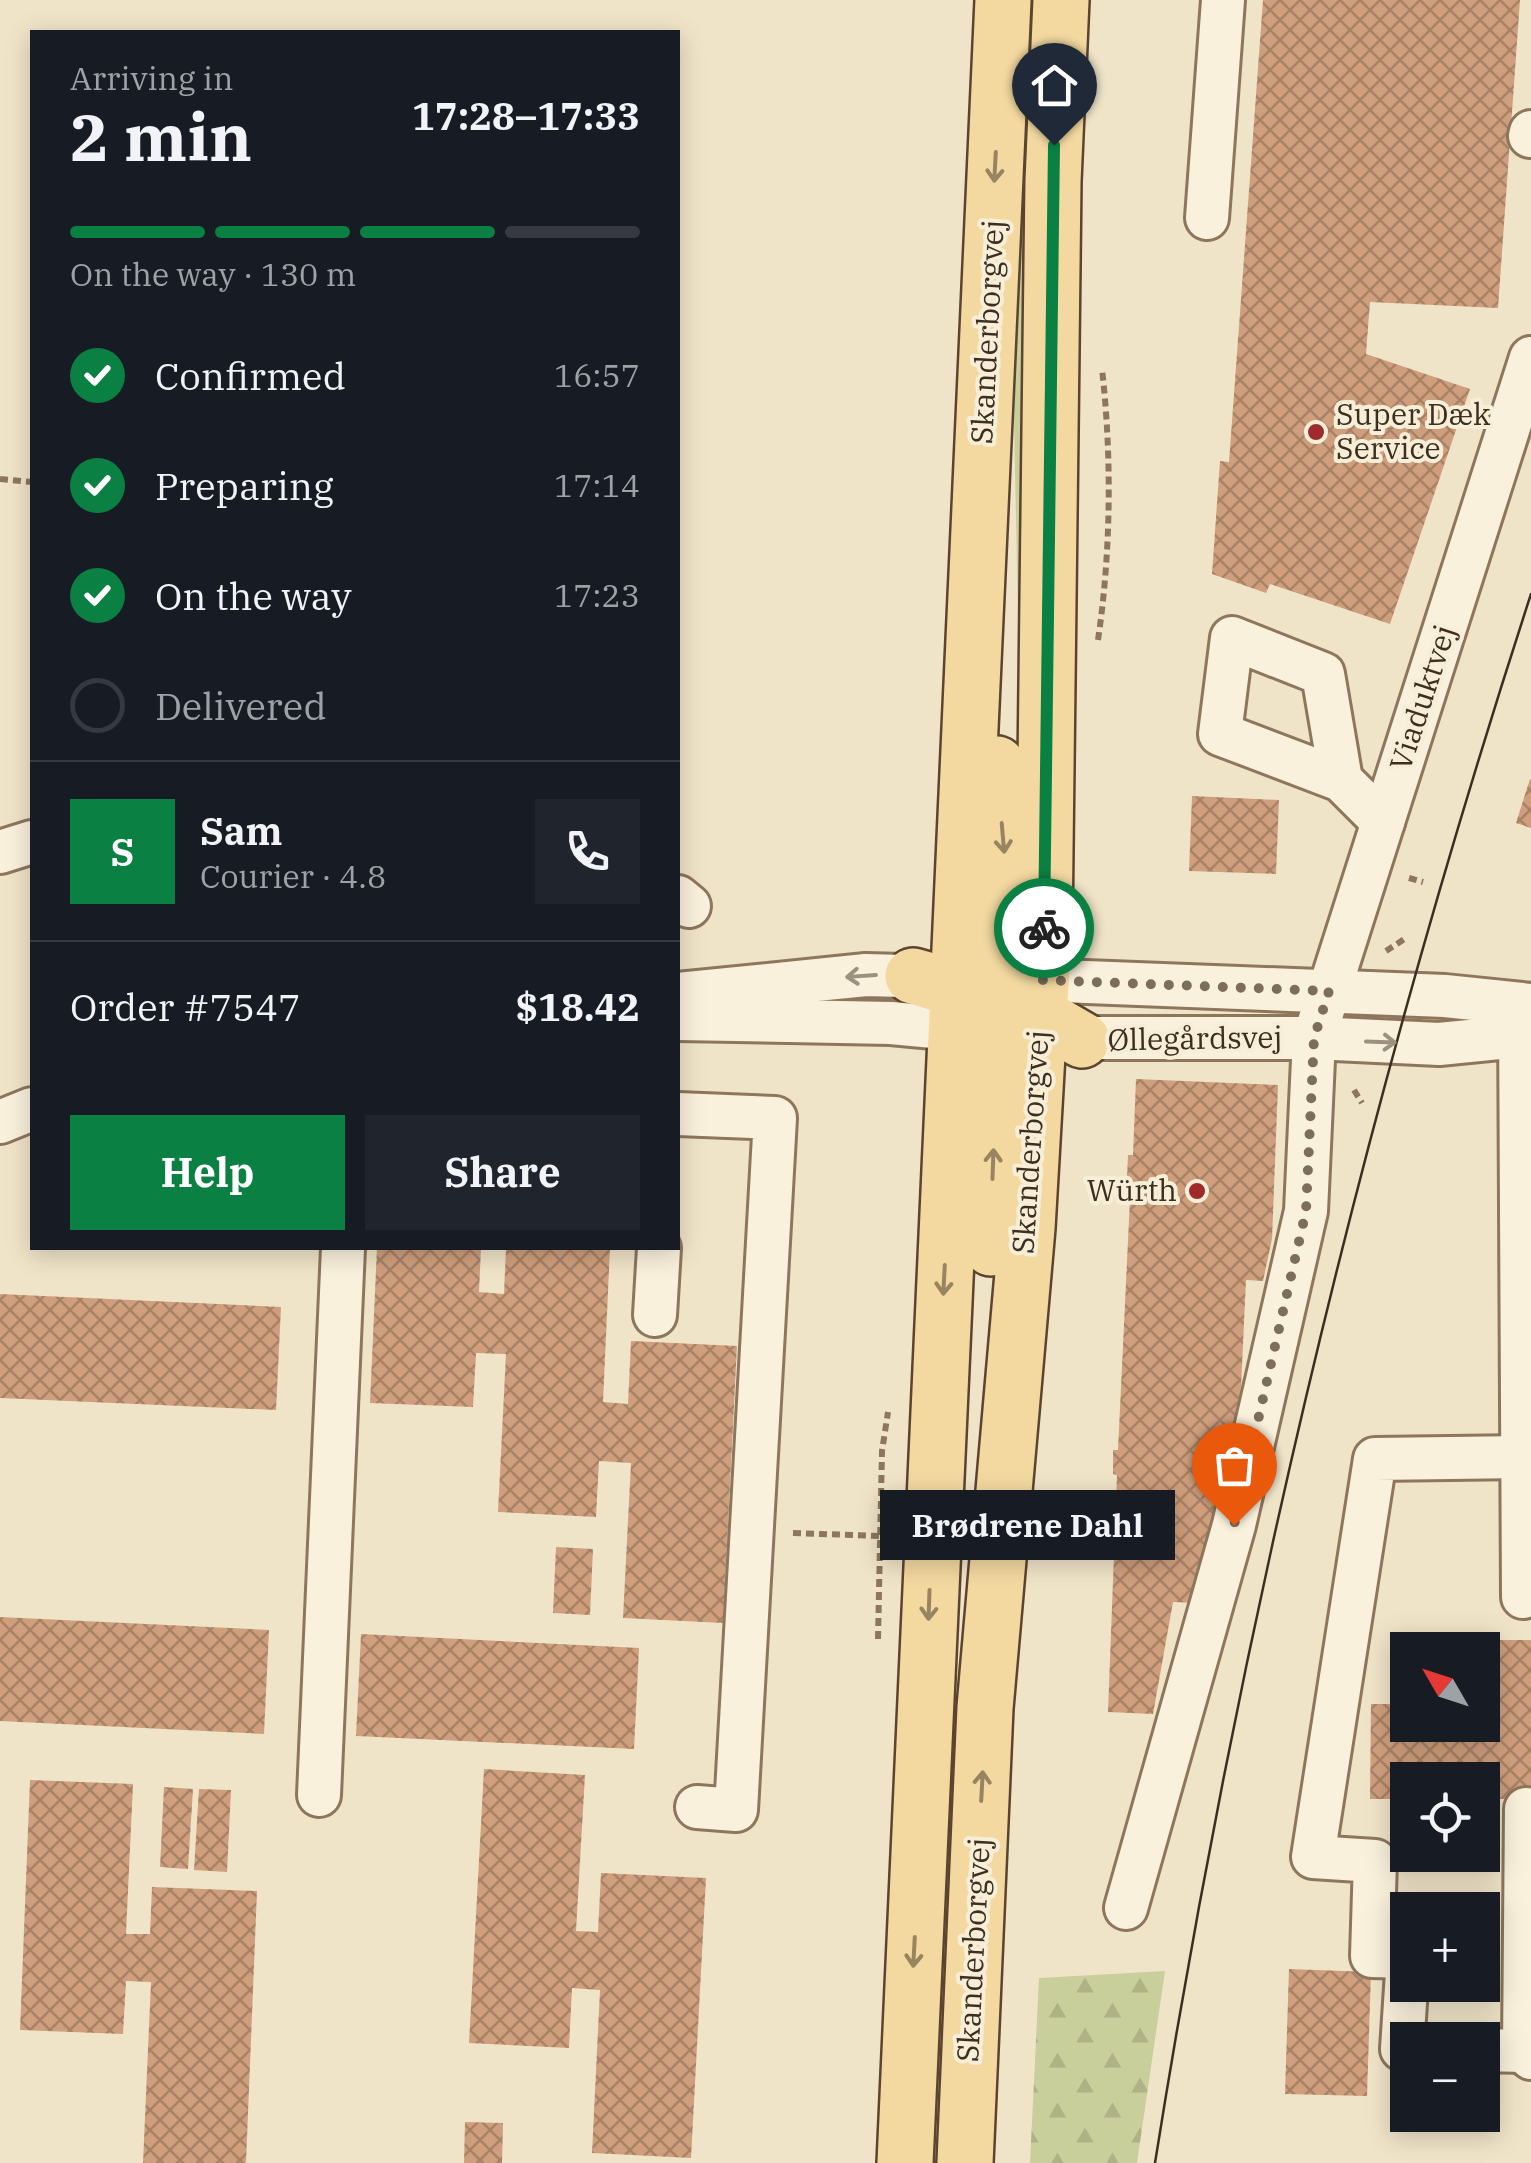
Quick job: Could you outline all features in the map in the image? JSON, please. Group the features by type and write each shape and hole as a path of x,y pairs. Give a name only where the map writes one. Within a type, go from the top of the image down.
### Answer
{"main road":[{"name":"Skanderborgvej","path":"965,2163 985,1708 1027,1228 999,1006 979,532 1002,0"},
{"name":"Skanderborgvej","path":"905,2163 999,1006 1053,181 1061,0"}],"street":[{"path":"1207,218 1223,0"},
{"name":"Viaduktvej","path":"1126,1908 1234,1525 1306,1211 1314,1038 1531,358"},
{"path":"1341,780 1384,822"},
{"path":"0,852 30,843"},
{"path":"680,994 866,975 999,1006"},
{"name":"Øllegårdsvej","path":"999,1006 1329,991 1526,1020"},
{"name":"Øllegårdsvej","path":"999,1006 1314,1038 1440,1044 1526,1020"},
{"path":"680,1019 891,1022 999,1006"},
{"path":"1523,1598 1526,1020"},
{"path":"0,1122 30,1111"},
{"path":"680,1114 774,1118 736,1810 697,1807"},
{"path":"319,1795 343,1250"},
{"path":"655,1315 659,1250"},
{"path":"1390,1956 1372,1956 1375,1861 1313,1857 1374,1459 1524,1457"},
{"path":"1513,2053 1526,1809"}],"path":[{"path":"0,479 30,482"},
{"path":"752,1531 890,1536"}],"green space":[{"path":"1026,0 1040,0 1017,858 1019,666 1013,372"},
{"path":"1165,1971 1137,2163 1030,2163 1039,1978"}],"building":[{"path":"1263,0 1520,0 1498,308 1370,302 1366,354 1470,389 1390,624 1270,584 1266,593 1212,574 1220,461 1229,462"},
{"path":"1531,779 1531,828 1516,823"},
{"path":"1192,796 1279,800 1276,874 1189,871"},
{"path":"1136,1079 1278,1085 1272,1239 1263,1281 1246,1280 1241,1387 1233,1429 1218,1430 1220,1479 1216,1478 1210,1554 1197,1603 1173,1602 1153,1714 1108,1712 1117,1475 1113,1474 1113,1450 1118,1450 1131,1178 1127,1178 1128,1155 1133,1155"},
{"path":"377,1250 481,1250 479,1292 504,1294 506,1250 610,1250 603,1402 628,1404 631,1341 737,1346 723,1623 623,1618 631,1463 599,1461 596,1517 498,1512 506,1354 476,1353 473,1407 370,1403"},
{"path":"0,1294 281,1307 276,1410 0,1398"},
{"path":"556,1547 593,1549 590,1615 553,1613"},
{"path":"0,1617 269,1630 264,1734 0,1721"},
{"path":"361,1634 639,1648 634,1749 356,1736"},
{"path":"1500,1640 1531,1640 1531,1799 1500,1799 1500,1762 1390,1762 1390,1799 1370,1799 1371,1704 1390,1704 1390,1742 1500,1742"},
{"path":"484,1769 585,1775 576,1931 598,1932 601,1873 706,1878 691,2158 592,2153 600,1990 572,1988 569,2048 469,2043"},
{"path":"30,1780 133,1784 126,1934 150,1934 152,1887 257,1891 246,2163 143,2163 151,1982 126,1981 123,2034 20,2030"},
{"path":"164,1787 193,1789 188,1869 160,1867"},
{"path":"199,1789 231,1790 227,1872 194,1870"},
{"path":"1289,1969 1371,1972 1367,2096 1285,2094"},
{"path":"465,2122 503,2123 502,2163 464,2163"}],"tram line":[{"path":"1155,2163 1226,1765 1312,1371 1414,981 1531,594"}],"way so far":[{"path":"1044,928 1041,980 1329,991 1314,1038 1306,1211 1234,1525"}],"place":[{"name":"Super Dæk Service","path":"1316,432"},
{"name":"Würth","path":"1197,1191"},
{"name":"Brødrene Dahl","path":"1234,1525"}],"route":[{"path":"1044,928 1054,145"}]}
